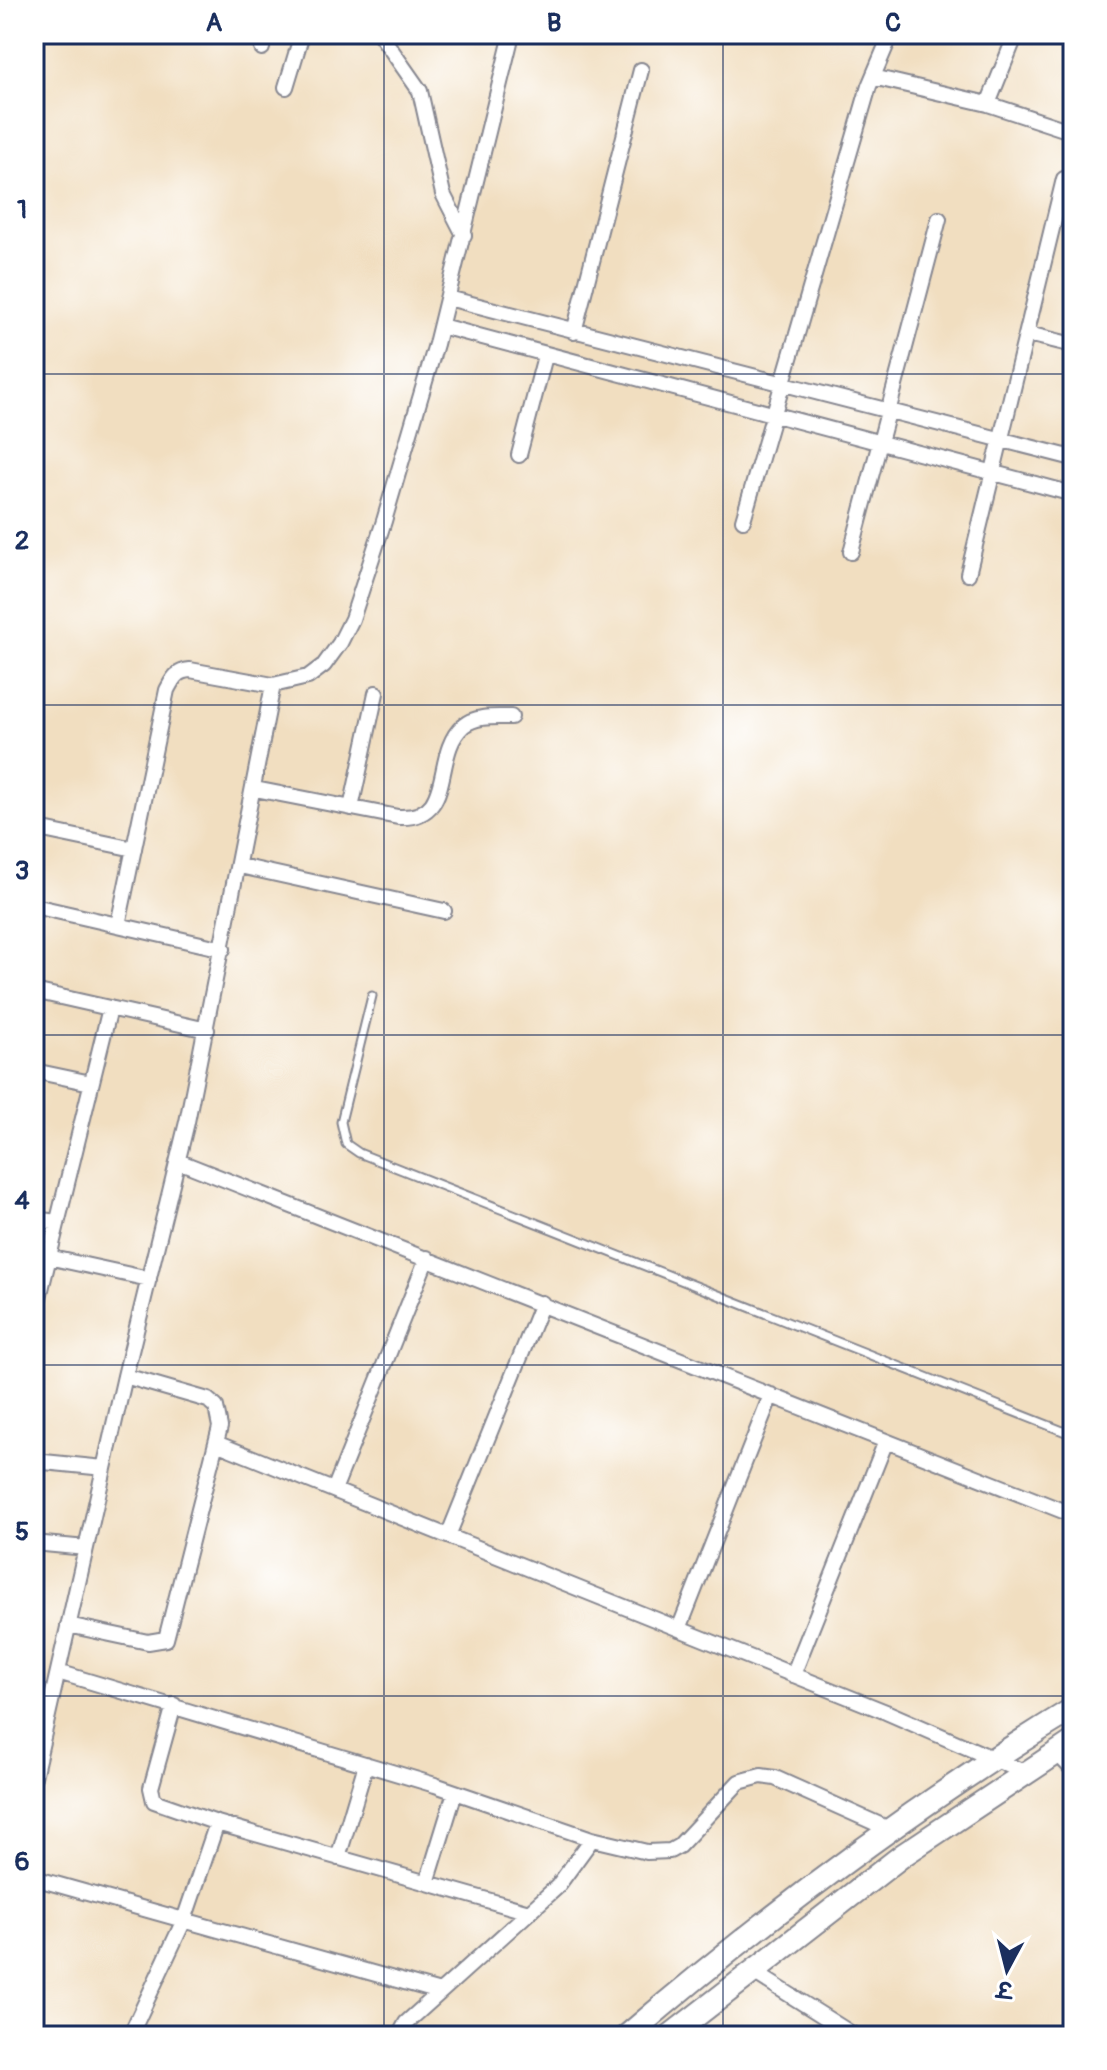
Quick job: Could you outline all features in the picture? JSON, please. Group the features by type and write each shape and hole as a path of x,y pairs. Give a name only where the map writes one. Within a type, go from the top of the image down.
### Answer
{"main road":[{"path":"627,2036 791,1904 891,1830 1073,1709"},
{"path":"670,2036 903,1855 1064,1747"}],"street":[{"path":"286,87 302,34"},
{"path":"380,34 420,91 443,194 464,235"},
{"path":"118,925 173,678 181,671 190,670 273,685 308,677 324,665 352,619 441,326 512,34"},
{"path":"743,520 860,117 891,34"},
{"path":"988,104 1016,34"},
{"path":"574,332 641,70"},
{"path":"871,81 988,104 1070,126"},
{"path":"968,574 1064,179"},
{"path":"851,552 939,219"},
{"path":"448,298 1073,458"},
{"path":"441,326 1073,494"},
{"path":"1028,334 1073,345"},
{"path":"519,455 545,356"},
{"path":"34,1777 207,1030 273,685"},
{"path":"351,808 376,693"},
{"path":"255,789 398,817 422,815 433,806 453,739 464,724 481,718 511,717"},
{"path":"34,828 134,849"},
{"path":"240,866 444,911"},
{"path":"34,906 223,949"},
{"path":"34,991 207,1030"},
{"path":"34,1318 36,1297 110,1008"},
{"path":"34,1071 91,1083"},
{"path":"178,1161 1073,1515"},
{"path":"34,1219 57,1222"},
{"path":"48,1257 149,1279"},
{"path":"334,1490 427,1258"},
{"path":"448,1536 542,1303"},
{"path":"68,1625 148,1642 166,1639 216,1443 220,1417 216,1407 208,1400 125,1376"},
{"path":"679,1629 771,1395"},
{"path":"793,1675 886,1441"},
{"path":"216,1443 997,1758 1026,1773"},
{"path":"34,1461 104,1468"},
{"path":"34,1543 86,1548"},
{"path":"58,1672 366,1764 592,1839 647,1852 670,1851 739,1782 761,1776 775,1778 891,1830"},
{"path":"174,1705 151,1796 161,1805 529,1912"},
{"path":"1064,1747 1073,1770"},
{"path":"338,1858 366,1764"},
{"path":"427,1883 455,1792"},
{"path":"130,2036 184,1920 217,1823"},
{"path":"399,2036 400,2028 557,1887 592,1839"},
{"path":"34,1878 440,1992"},
{"path":"752,1971 855,2036"}],"lane":[{"path":"372,996 341,1122 346,1144 359,1153 1073,1435"}]}
